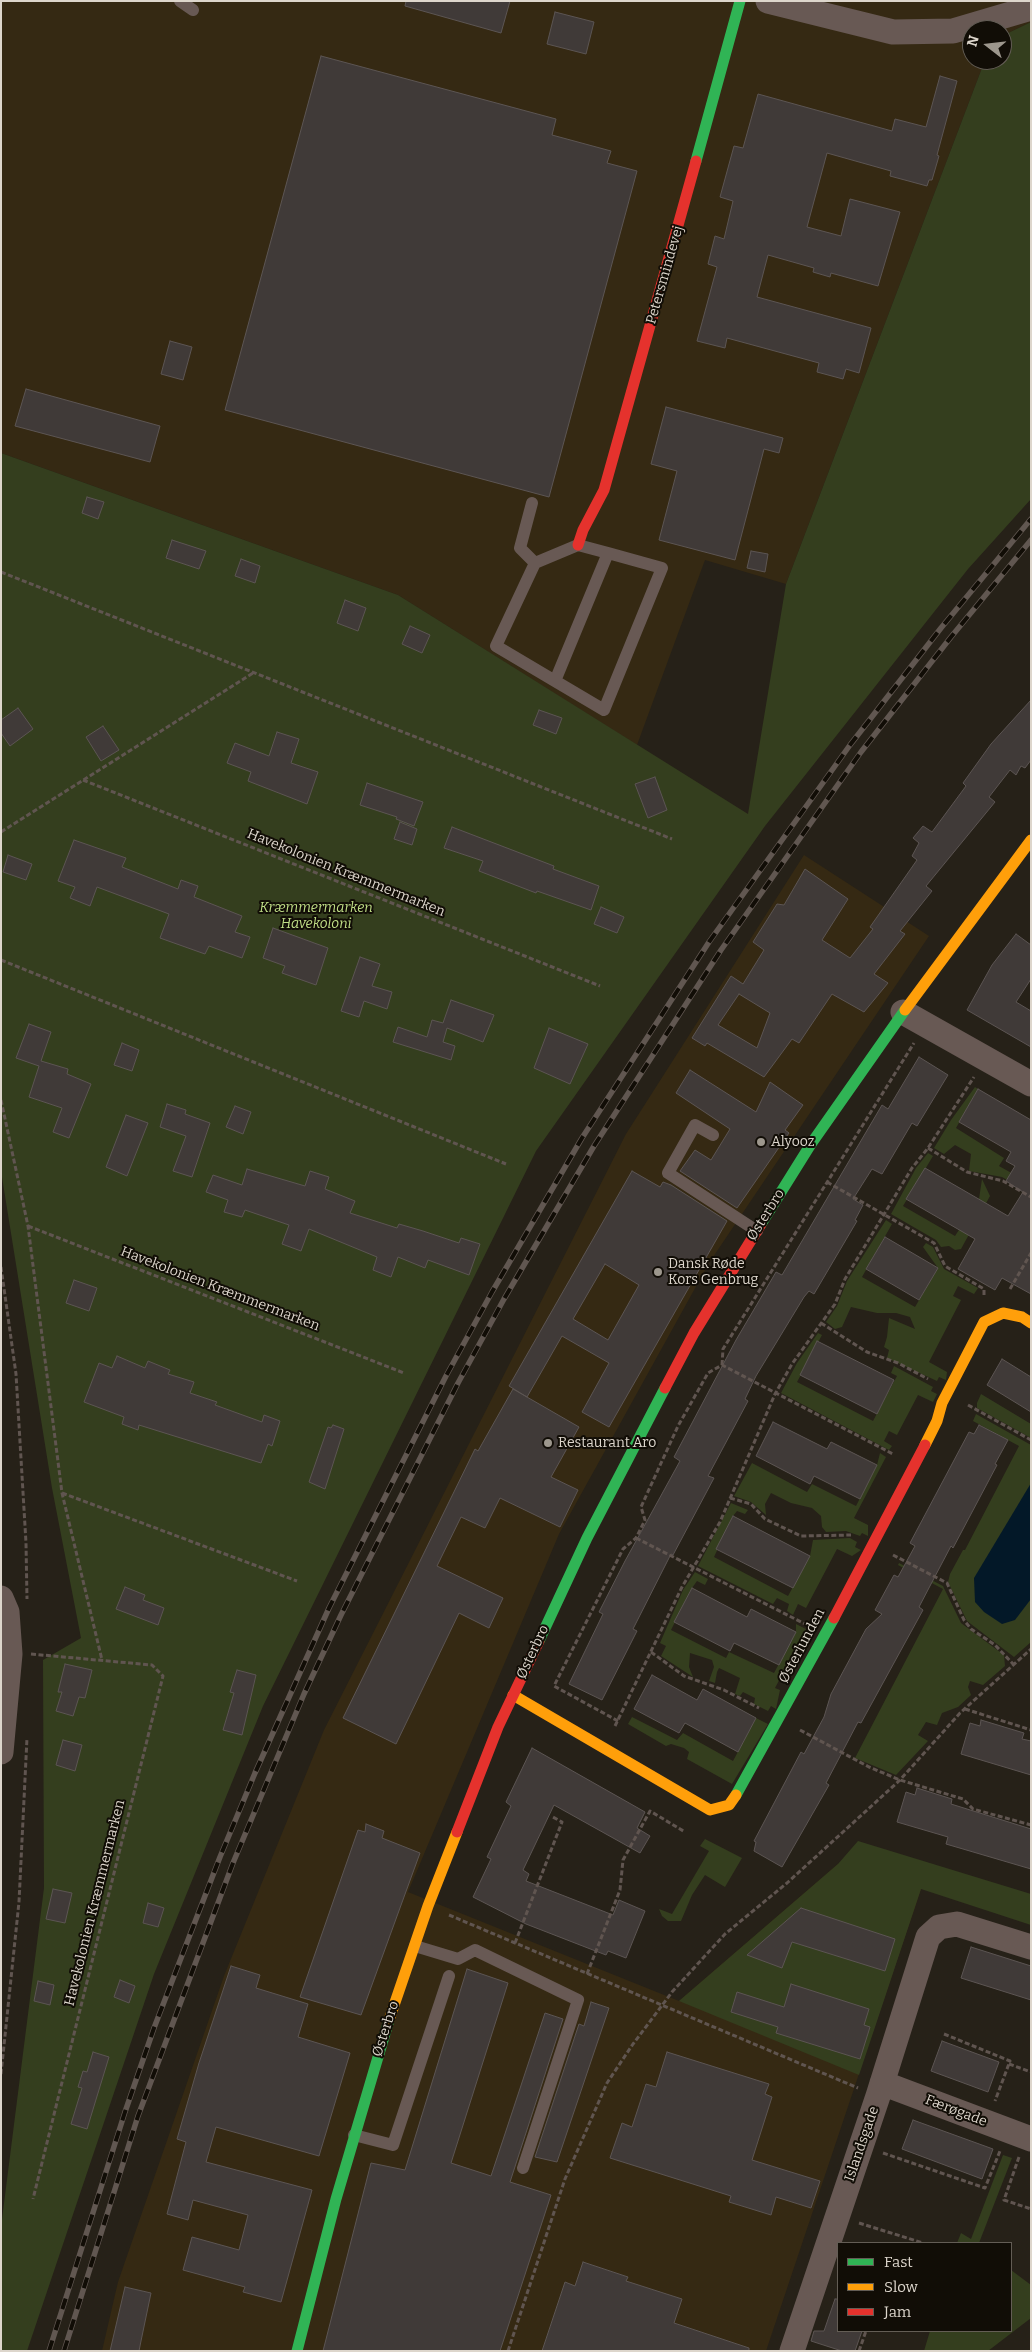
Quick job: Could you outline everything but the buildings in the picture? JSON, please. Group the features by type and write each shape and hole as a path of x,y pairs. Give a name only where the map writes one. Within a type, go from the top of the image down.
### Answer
{"street":[{"name":"Petersmindevej","path":"578,545 583,530 604,490 740,1"},
{"path":"768,1 893,32 953,31 1031,8"},
{"name":"Østerbro","path":"297,2351 354,2135 381,2044 428,1906 498,1727 586,1538 694,1333 811,1144 903,1012 1031,840"},
{"path":"903,1012 1031,1084"},
{"path":"984,1322 1002,1313 1022,1318 1031,1323"},
{"name":"Østerlunden","path":"513,1695 710,1810 729,1805 780,1720 826,1634 937,1421 948,1392 984,1322"},
{"path":"1,1598 7,1612 10,1654 1,1752"},
{"name":"Islandsgade","path":"792,2351 880,2090 928,1937 940,1927 956,1924 1031,1948"},
{"name":"Færøgade","path":"880,2090 1013,2133"}],"lane":[{"path":"180,1 193,10"},
{"path":"532,504 520,548 536,563"},
{"path":"578,545 608,553 662,568 604,710 496,646 536,563 578,545"},
{"path":"555,681 608,553"},
{"path":"713,1135 695,1125 668,1173 757,1231"},
{"path":"415,1946 458,1959 474,1950 578,2000 523,2168"},
{"path":"354,2135 393,2145 449,1976"}],"path":[{"path":"1,572 672,839"},
{"path":"1,832 253,672"},
{"name":"Havekolonien Kræmmermarken","path":"83,780 600,986"},
{"path":"1,960 506,1164"},
{"path":"722,1365 723,1349 925,1025"},
{"path":"605,1749 692,1567 720,1522 775,1394 792,1364 835,1304 845,1279 912,1168 928,1148 987,1058"},
{"path":"1,1100 28,1226 62,1493 102,1660"},
{"path":"928,1148 967,1172 1002,1181 1031,1197"},
{"path":"827,1182 934,1243 945,1266 984,1289 984,1322"},
{"name":"Havekolonien Kræmmermarken","path":"28,1226 404,1373"},
{"path":"1002,1313 1005,1299 1031,1253"},
{"path":"821,1323 868,1352 898,1363 1031,1440"},
{"path":"722,1365 914,1465"},
{"path":"618,1721 554,1686 623,1549 636,1538 645,1520 641,1507 678,1426 708,1373 722,1365"},
{"path":"62,1493 297,1582"},
{"path":"730,1498 751,1504 766,1519 801,1536 853,1535 947,1583 967,1624 1005,1653 1014,1665"},
{"path":"636,1538 826,1634"},
{"path":"508,2351 565,2179 584,2132 607,2084 661,2005 725,1934 787,1883 900,1780 966,1708 1031,1649"},
{"path":"651,1652 684,1676 724,1690 869,1767 900,1780 963,1799 974,1809 1031,1825"},
{"name":"Havekolonien Kræmmermarken","path":"10,1654 152,1665 163,1676 33,2199"},
{"path":"966,1708 1031,1730"},
{"path":"587,1974 620,1890 623,1860 650,1811 685,1832"},
{"path":"515,1942 562,1822 551,1816"},
{"path":"428,1906 661,2005 880,2090"},
{"path":"944,2034 1010,2061 1013,2133 1004,2200 1031,2209"},
{"path":"1009,2064 1031,2072"},
{"path":"861,2145 985,2188 1013,2133"},
{"path":"837,2216 920,2242"},
{"path":"859,2351 866,2332"}],"shaded area":[{"path":"1,1 1031,1 1031,22 1012,31 1012,20 962,20 962,70 981,70 786,584 705,560 637,745 398,595 1,453"},
{"path":"804,855 929,936 709,1263 559,1534 408,1892 679,2001 838,1864 921,1889 766,2351 102,2351 118,2282 224,1976 324,1730 626,1134"}],"green space":[{"name":"Kræmmermarken Havekoloni","path":"1031,22 1031,499 968,569 765,826 536,1151 263,1706 154,1974 27,2351 1,2351 1,2227 44,1888 43,1660 81,1638 52,1488 1,1171 1,453 398,595 748,814 786,584 981,70 1012,70 1012,31"},
{"path":"975,1087 978,1089 956,1128 1004,1158 999,1166 1031,1184 1031,1193 1002,1177 969,1171 971,1154 955,1145 944,1154 934,1148 951,1120"},
{"path":"928,1153 933,1156 903,1206 955,1236 979,1199 982,1179 990,1196 961,1249 955,1250 949,1246 941,1247 936,1240 891,1214 916,1168"},
{"path":"886,1220 892,1224 862,1277 915,1307 938,1268 923,1247 926,1243 933,1247 944,1269 978,1288 974,1294 958,1286 953,1296 961,1300 929,1362 947,1372 946,1380 939,1377 937,1381 887,1358 889,1350 884,1347 889,1318 915,1329 910,1317 896,1313 877,1313 851,1307 842,1327 835,1329 826,1322 837,1306 847,1281"},
{"path":"818,1333 822,1335 797,1382 873,1421 897,1376 891,1373 894,1366 933,1387 931,1391 937,1394 933,1402 918,1395 897,1435 889,1431 884,1441 892,1446 889,1450 781,1393 797,1363"},
{"path":"981,1394 1031,1424 1031,1438 977,1408"},
{"path":"976,1414 1031,1445 1031,1642 1014,1657 967,1621 948,1582 950,1574 963,1550 965,1550 1019,1446 973,1421"},
{"path":"880,1453 886,1457 854,1518 868,1525 868,1536 862,1533 860,1536 846,1531 826,1532 822,1527 821,1516 812,1508 791,1503 771,1493 765,1504 766,1515 751,1502 734,1496 752,1463 807,1492 812,1484 856,1506 877,1465"},
{"path":"731,1503 748,1510 745,1514 737,1511 733,1516 714,1557 788,1596 810,1556 813,1540 850,1538 857,1542 855,1547 861,1550 852,1556 837,1549 806,1608 798,1604 793,1615 787,1611 789,1604 777,1598 773,1604 698,1566"},
{"path":"899,1563 943,1586 961,1623 1004,1655 1005,1666 983,1685 970,1681 968,1687 971,1695 958,1707 942,1713 937,1725 926,1722 918,1735 928,1741 896,1775 855,1758 943,1589 898,1565"},
{"path":"695,1572 708,1579 705,1585 697,1581 671,1630 726,1658 729,1652 774,1673 796,1632 796,1624 806,1629 775,1688 780,1690 776,1709 771,1706 768,1711 754,1704 755,1698 743,1692 740,1696 735,1694 740,1678 719,1668 715,1683 709,1681 714,1667 712,1660 690,1653 689,1667 693,1677 661,1656 666,1646 660,1643 683,1590"},
{"path":"632,1717 677,1740 683,1733 733,1761 756,1718 768,1724 732,1784 687,1759 689,1752 684,1748 671,1744 666,1746 628,1724"},
{"path":"705,1839 742,1858 725,1887 705,1875 692,1895 681,1921 668,1921 662,1916 659,1909 672,1914 709,1851 700,1846"},
{"path":"858,1841 1031,1894 1031,1925 921,1889 859,2075 679,2001 838,1864"},
{"path":"1003,2155 1012,2158 979,2242 957,2242 961,2233 971,2239"},
{"path":"1012,2271 1031,2285 1031,2318 988,2351 924,2351 930,2332 1012,2332"}],"water":[{"path":"1031,1483 1031,1599 1015,1620 1002,1624 984,1612 975,1602 974,1578"}],"railway":[{"path":"49,2351 125,2112 154,2028 220,1857 255,1773 329,1608 446,1376 492,1292 582,1138 709,942 850,745 941,628 1031,519"},
{"path":"64,2351 138,2116 233,1863 304,1694 341,1615 458,1383 504,1299 594,1146 721,950 861,752 951,637 1031,540"}],"traffic: fast":[{"path":"696,161 740,1"},
{"path":"761,1224 811,1144 905,1010"},
{"path":"539,1641 587,1538 665,1388"},
{"path":"736,1795 834,1618"},
{"path":"297,2351 336,2199 389,2020"}],"traffic: slow":[{"path":"905,1010 1031,840"},
{"path":"925,1445 937,1421 942,1403 984,1322 1003,1313 1022,1317 1031,1323"},
{"path":"513,1695 710,1810 729,1805 736,1795"},
{"path":"389,2020 428,1906 457,1832"}],"traffic: jam":[{"path":"578,545 583,530 604,490 696,161"},
{"path":"665,1388 694,1333 761,1224"},
{"path":"834,1618 925,1445"},
{"path":"457,1832 498,1727 539,1641"}],"place":[{"name":"Alyooz","path":"761,1142"},
{"name":"Dansk Røde Kors Genbrug","path":"658,1272"},
{"name":"Restaurant Aro","path":"548,1443"}]}
